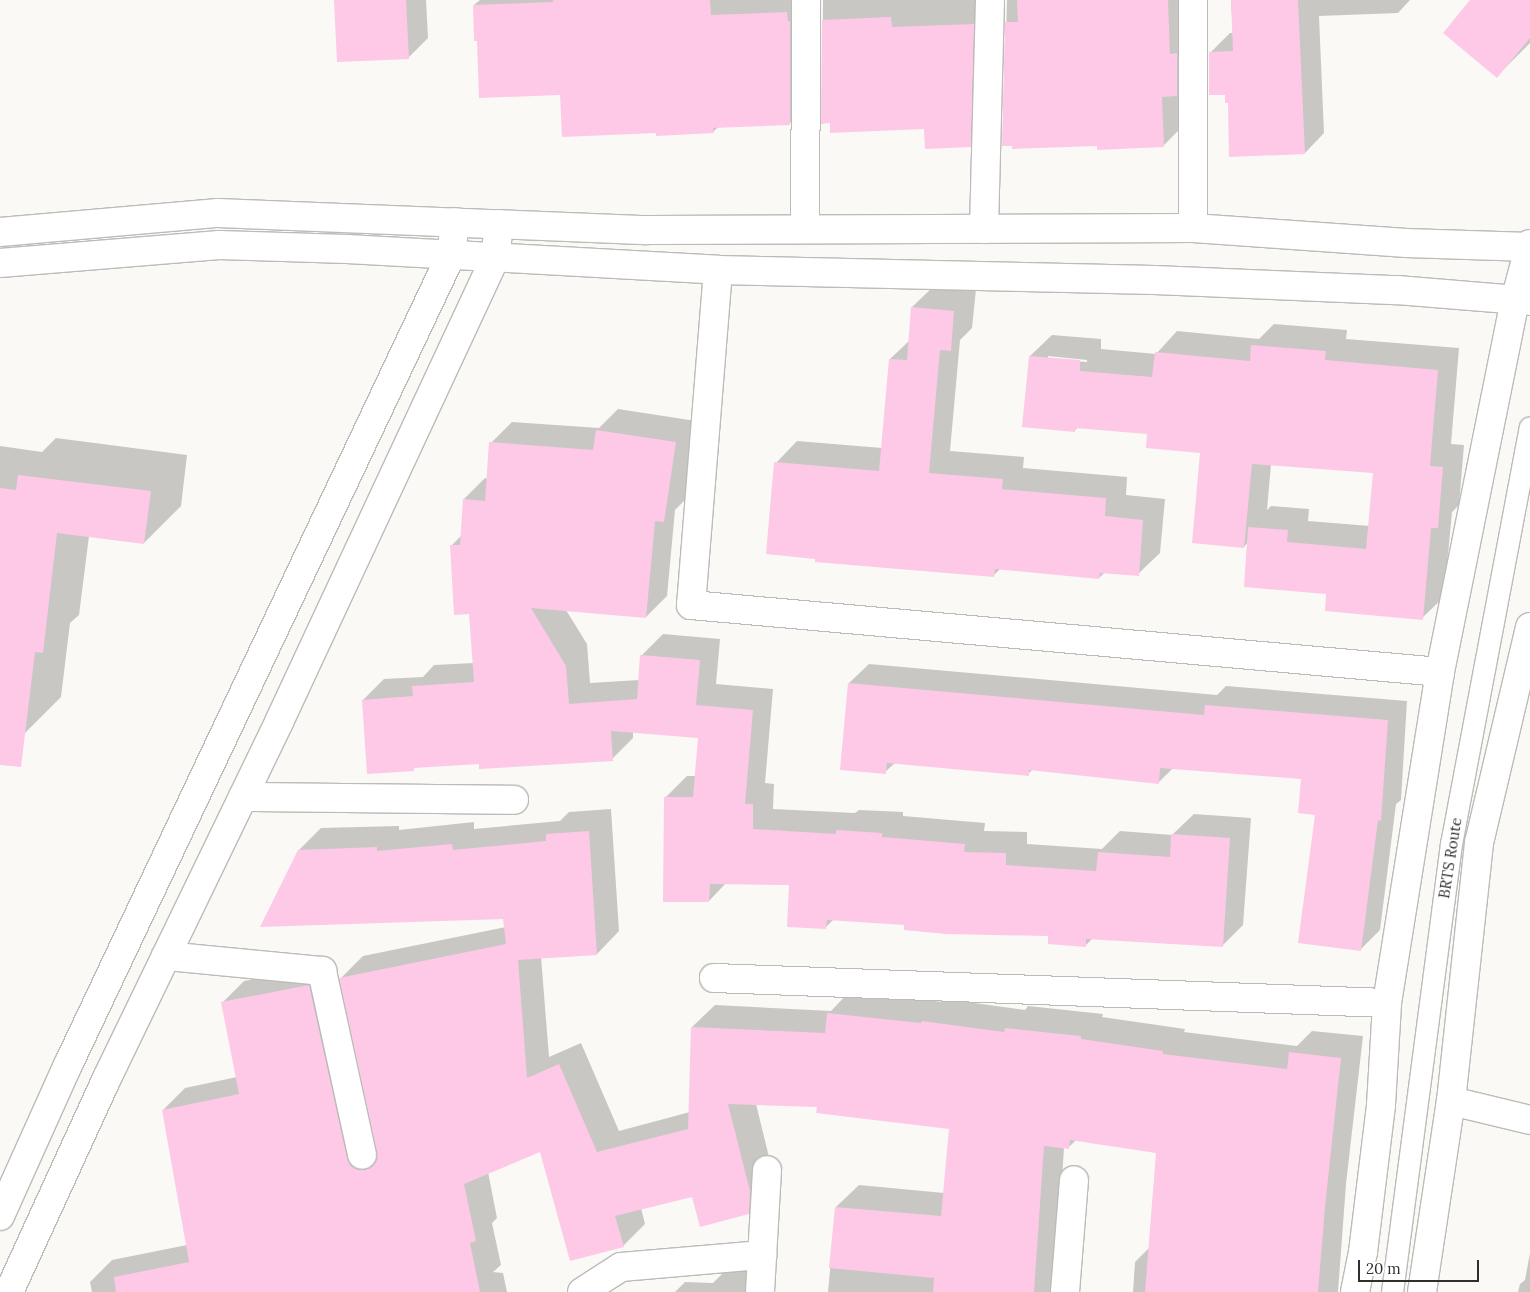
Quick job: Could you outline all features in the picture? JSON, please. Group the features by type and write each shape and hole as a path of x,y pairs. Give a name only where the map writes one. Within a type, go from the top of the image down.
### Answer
{"street":[{"path":"804,229 806,0"},
{"path":"984,229 990,0"},
{"path":"1193,0 1193,228"},
{"path":"0,232 218,213 647,230 1193,228 1406,243 1530,246 1523,301 1440,672 1387,1003 1381,1104 1363,1252 1356,1292"},
{"path":"0,1216 77,1047 451,255 455,222"},
{"path":"9,1292 166,956 243,798 495,258 499,224"},
{"path":"0,263 219,245 347,249 718,270 1163,280 1397,290 1523,301"},
{"path":"718,270 691,605 1440,672"},
{"path":"1422,1292 1451,1101 1479,843 1530,627"},
{"path":"243,798 514,800"},
{"path":"166,956 322,971 362,1154"},
{"path":"714,978 1387,1003"},
{"path":"1451,1101 1530,1120"},
{"path":"760,1292 767,1170"},
{"path":"1065,1292 1074,1180"},
{"path":"582,1292 621,1267 762,1255"}],"lane":[{"name":"BRTS Route","path":"1392,1292 1451,844 1530,427"}],"building":[{"path":"334,0 406,0 409,59 337,62"},
{"path":"553,0 710,0 711,15 787,12 788,21 790,21 790,125 713,128 714,133 656,136 656,133 562,137 560,95 479,98 477,41 474,41 473,5 553,2"},
{"path":"1017,0 1168,0 1170,54 1177,53 1177,96 1162,97 1164,147 1097,150 1097,146 1012,149 1012,146 1002,146 1005,22 1018,22"},
{"path":"1231,0 1298,0 1305,154 1229,157 1228,103 1225,103 1225,95 1209,95 1209,52 1233,51"},
{"path":"1470,0 1530,0 1530,38 1497,78 1443,33"},
{"path":"891,17 892,27 974,24 971,147 925,149 924,129 830,133 830,123 821,124 822,20"},
{"path":"911,307 954,311 951,351 940,350 929,473 1003,479 1002,489 1106,498 1105,516 1143,520 1139,576 1100,573 1099,579 995,569 994,577 815,562 815,559 766,554 774,462 879,471 889,359 907,360"},
{"path":"1251,345 1326,351 1325,360 1438,370 1430,466 1443,467 1438,528 1431,528 1423,620 1325,611 1326,594 1244,587 1248,527 1288,530 1287,542 1366,549 1373,473 1252,464 1244,548 1192,543 1200,453 1146,448 1147,434 1075,428 1075,432 1022,427 1029,356 1080,360 1080,371 1152,377 1155,352 1250,361"},
{"path":"596,430 676,442 664,522 655,521 646,618 531,608 566,666 569,704 637,699 640,655 700,660 696,705 753,710 745,804 753,804 753,829 836,834 836,830 882,833 882,837 965,844 964,852 1006,853 1006,865 1096,871 1098,852 1170,857 1171,834 1230,838 1223,947 1086,939 1086,947 1048,944 1048,936 946,934 904,930 904,925 827,920 826,929 787,927 789,885 710,884 709,902 663,902 664,797 693,797 698,738 611,731 613,761 479,769 479,764 414,768 414,771 367,774 362,700 413,696 412,686 474,682 469,614 454,615 450,545 460,545 463,499 485,501 489,442 593,450"},
{"path":"18,475 151,491 144,544 57,533 43,653 35,652 21,767 0,765 0,488 16,490"},
{"path":"848,683 1204,715 1205,705 1388,720 1381,821 1378,820 1361,951 1298,943 1315,815 1298,813 1301,779 1160,768 1159,784 1029,770 1029,776 887,763 886,774 840,770"},
{"path":"589,831 597,955 518,960 527,1078 559,1064 597,1152 688,1129 691,1027 825,1033 827,1013 921,1023 922,1021 1004,1032 1005,1028 1081,1036 1081,1039 1163,1051 1163,1054 1287,1069 1289,1052 1341,1058 1318,1292 1145,1292 1156,1153 1070,1140 1069,1149 1044,1146 1034,1292 933,1292 934,1278 829,1268 835,1207 941,1216 949,1129 816,1113 817,1107 728,1104 750,1191 749,1214 700,1227 692,1197 615,1216 624,1247 570,1261 540,1152 464,1184 476,1241 470,1243 480,1292 116,1292 114,1277 189,1262 162,1110 239,1094 221,1002 309,985 347,1158 351,1166 358,1170 365,1170 373,1166 377,1159 377,1152 339,978 506,944 503,919 260,927 298,850 377,847 377,851 452,844 453,850 546,841 546,834"}]}
